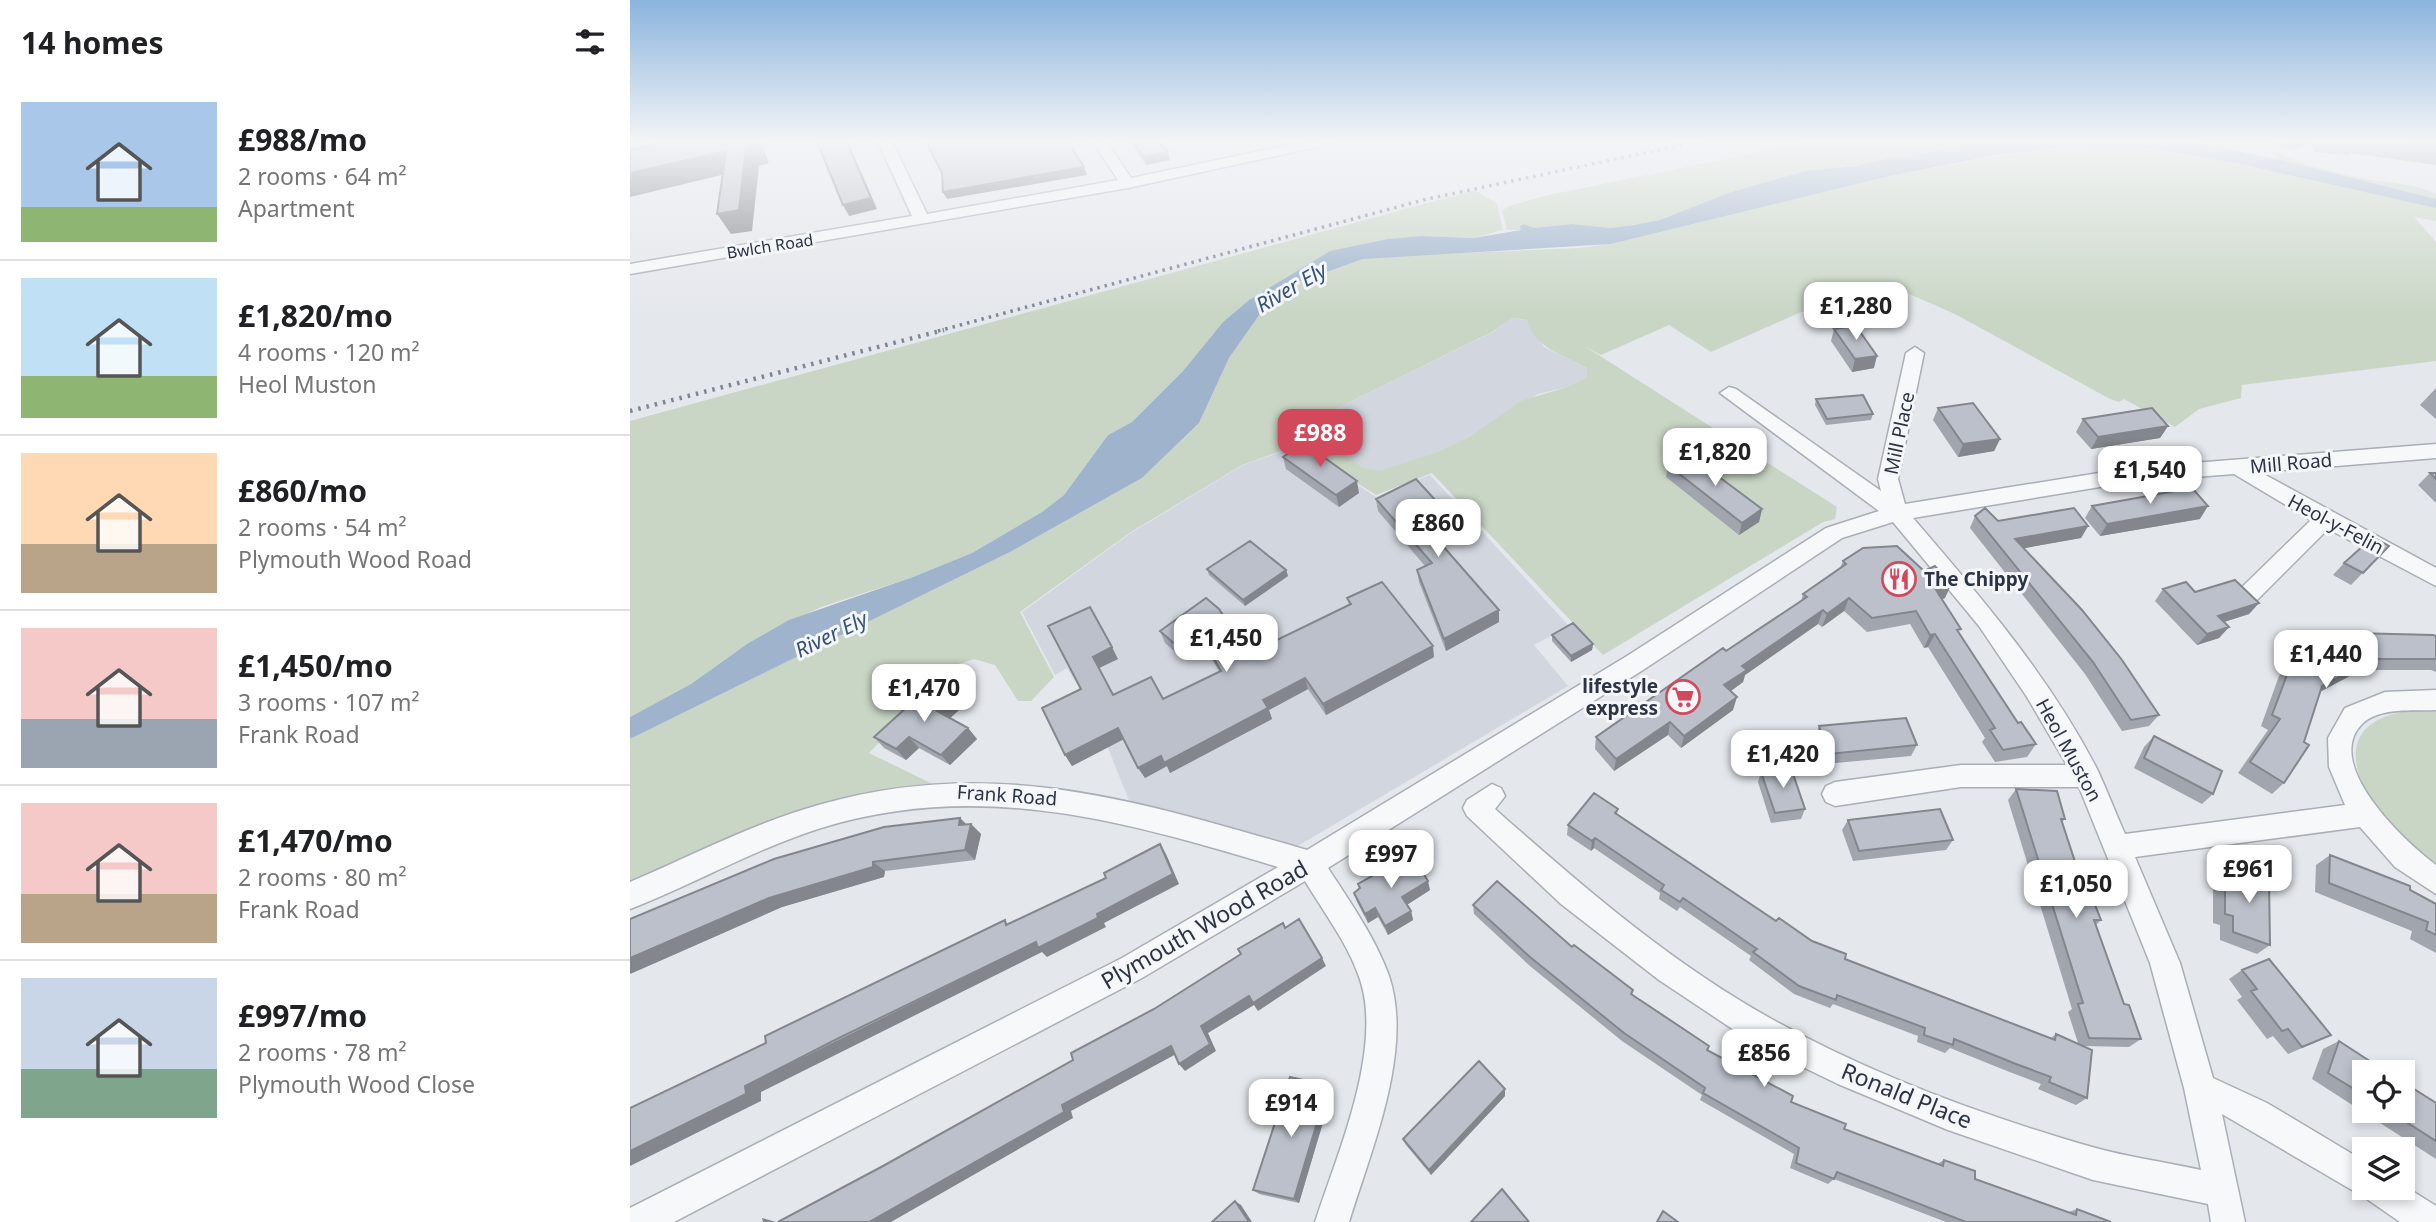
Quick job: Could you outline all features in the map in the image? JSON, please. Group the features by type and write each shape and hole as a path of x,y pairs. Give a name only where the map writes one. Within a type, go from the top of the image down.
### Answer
{"street":[{"path":"912,199 922,220"},
{"name":"Bwlch Road","path":"630,269 1042,199"},
{"name":"Mill Place","path":"1896,513 1888,479 1915,354"},
{"name":"Heol Muston","path":"1729,393 1896,513 1987,620 2036,690 2087,776 2165,962 2200,1088 2228,1222"},
{"name":"Mill Road","path":"1896,513 2130,475 2436,451"},
{"name":"Heol-y-Felin","path":"2238,467 2273,491 2436,578"},
{"name":"Plymouth Wood Road","path":"639,1222 1132,968 1310,864 1635,663 1834,533 1896,513"},
{"path":"2248,595 2326,518"},
{"path":"2436,700 2388,701 2367,706 2347,723 2339,749 2343,780 2362,815 2388,845 2436,881"},
{"path":"1836,794 1961,776 2087,776"},
{"name":"Frank Road","path":"630,897 823,816 947,791 1020,793 1069,800 1139,815 1310,864"},
{"name":"Ronald Place","path":"1492,796 1476,808 1571,895 1669,970 1766,1033 1849,1073 1936,1109 2040,1146 2093,1164 2223,1191"},
{"path":"2119,847 2362,815"},
{"path":"1310,864 1375,977 1382,1012 1381,1054 1332,1222"},
{"path":"2200,1088 2256,1114 2352,1173"},
{"path":"2396,1200 2431,1222"}],"shaded area":[{"path":"1511,318 1527,320 1544,347 1587,368 1587,377 1567,387 1538,394 1471,436 1440,451 1380,472 1364,468 1323,440 1316,431 1316,422 1325,414 1493,332"},
{"path":"1298,446 1376,497 1430,475 1569,626 1534,645 1568,686 1291,850 1130,803 1094,713 1067,668 1055,675 1022,612 1131,533 1243,465"}],"green space":[{"path":"1442,199 1489,199 1497,204 1503,230 1473,238 1421,236 1387,239 1330,251 1249,300 1223,322 1183,371 1132,422 1108,435 1064,495 1042,512 972,553 913,577 821,607 747,644 691,684 630,717 630,421"},
{"path":"1533,199 1713,199 1660,220 1610,228 1572,224 1534,228 1524,224 1521,230 1507,230 1502,211 1509,206"},
{"path":"1795,199 2398,199 2436,208 2436,221 2414,217 2436,242 2436,361 2242,385 2241,398 2199,409 2175,427 2124,399 2119,402 2110,399 1955,314 1907,293 1852,302 1819,313 1801,312 1711,352 1669,325 1601,355 1586,347 1837,507 1835,519 1823,522 1603,655 1432,473 1376,495 1298,445 1242,465 1131,532 1020,612 1054,677 1031,701 1018,701 995,665 974,659 955,665 869,753 947,791 881,802 630,896 630,739 1010,552 1142,478 1199,423 1229,358 1267,304 1301,281 1363,259 1611,244","holes":["1512,318 1527,320 1531,330 1543,344 1587,368 1587,377 1567,387 1521,401 1471,436 1440,451 1380,471 1364,468 1323,440 1316,431 1316,422 1325,414 1492,332"]},
{"path":"2415,710 2436,711 2436,870 2388,828 2363,786 2357,769 2358,740 2365,729 2377,720"}],"water":[{"name":"River Ely","path":"1713,199 1795,199 1611,244 1363,259 1301,281 1267,304 1229,358 1199,423 1142,478 1010,552 630,739 630,717 691,684 747,644 789,620 913,577 972,553 1042,512 1064,495 1108,435 1132,422 1183,371 1223,322 1249,300 1330,251 1387,239 1421,236 1473,238 1521,230 1520,226 1524,224 1534,228 1572,224 1610,228 1660,220"},
{"path":"2396,199 2436,199 2436,208"}],"building":[{"path":"719,199 740,199 739,210 717,214"},
{"path":"841,199 867,199 843,205"},
{"path":"1856,326 1877,356 1855,359 1834,329"},
{"path":"1863,395 1873,414 1827,419 1816,399"},
{"path":"1973,403 2000,439 1963,444 1938,408"},
{"path":"2152,408 2168,426 2098,437 2083,419"},
{"path":"1304,443 1357,481 1336,495 1283,457"},
{"path":"1687,453 1762,509 1742,523 1668,465"},
{"path":"1416,479 1458,525 1435,537 1499,610 1444,639 1417,570 1432,563 1376,499"},
{"path":"2192,488 2208,506 2107,524 2092,506"},
{"path":"1985,508 1998,521 2074,508 2088,526 2015,539 2082,610 2122,660 2159,715 2131,720 2093,662 1975,516"},
{"path":"2373,537 2389,546 2363,573 2344,563"},
{"path":"1250,541 1286,570 1243,600 1207,569"},
{"path":"1897,546 1924,571 1935,566 1951,585 1936,590 1961,629 1957,630 2018,723 2021,722 2036,744 2003,750 1990,730 1995,728 1935,634 1930,635 1916,611 1872,618 1849,598 1827,614 1823,610 1742,666 1747,670 1724,685 1737,697 1684,736 1670,722 1616,759 1596,737 1723,648 1726,651 1807,597 1803,594 1846,564 1843,561 1863,548"},
{"path":"2235,580 2259,603 2218,616 2229,627 2207,634 2163,589 2186,582 2195,592"},
{"path":"1382,582 1433,646 1323,704 1305,678 1263,700 1268,708 1164,763 1161,756 1138,768 1118,728 1065,755 1042,708 1081,689 1048,626 1090,607 1112,647 1093,657 1113,695 1151,677 1163,699 1221,671 1198,631 1177,646 1160,631 1206,598 1219,609 1248,654 1351,604 1347,598"},
{"path":"1573,623 1593,644 1571,656 1552,635"},
{"path":"2353,633 2433,635 2436,636 2436,659 2374,659 2322,686 2304,742 2309,745 2284,783 2250,762 2280,719 2272,715 2291,664"},
{"path":"930,686 951,698 937,711 968,728 941,755 909,737 896,749 874,737"},
{"path":"1906,718 1917,745 1829,754 1819,726"},
{"path":"2154,736 2222,771 2213,794 2144,758"},
{"path":"1791,768 1805,809 1775,813 1761,772"},
{"path":"2016,789 2057,791 2065,819 2061,819 2086,895 2091,895 2101,920 2094,920 2124,1004 2129,1005 2141,1039 2089,1038 2078,1004 2083,1003"},
{"path":"1594,793 1618,809 1615,813 1776,921 1779,918 1812,941 1846,954 1845,959 2055,1040 2056,1034 2092,1050 2087,1098 2049,1082 2051,1077 1954,1039 1953,1045 1924,1035 1925,1028 1837,995 1836,1000 1799,986 1753,952 1757,949 1683,898 1680,902 1661,890 1664,885 1595,838 1592,841 1568,825"},
{"path":"1940,809 1953,840 1859,851 1848,820"},
{"path":"960,818 959,825 971,824 965,850 873,862 873,867 769,898 630,958 630,919 774,859 884,827"},
{"path":"1160,844 1173,874 1097,914 1098,918 1038,948 1036,942 839,1038 745,1086 746,1094 630,1151 630,1108 766,1043 765,1036 1005,920 1006,925 1106,878 1104,873"},
{"path":"1411,854 1428,881 1402,897 1411,911 1385,926 1375,908 1365,914 1354,893 1360,888 1358,884"},
{"path":"2330,855 2410,886 2410,890 2436,904 2436,935 2426,930 2428,922 2329,883"},
{"path":"2233,867 2269,879 2270,945 2233,932 2233,916 2225,914 2225,880 2233,882"},
{"path":"1497,881 1572,947 1574,945 1633,990 1631,994 1709,1046 1707,1050 1793,1096 1791,1102 1846,1124 1844,1129 1943,1166 1944,1160 1975,1171 1975,1179 2076,1215 2077,1209 2111,1222 1966,1222 1837,1172 1834,1179 1796,1163 1799,1148 1703,1093 1705,1088 1624,1033 1530,957 1473,905"},
{"path":"1299,919 1322,958 1253,1003 1249,996 1201,1026 1210,1044 1179,1064 1171,1046 1062,1105 1064,1112 869,1222 778,1222 1073,1060 1071,1053 1154,1009 1241,954 1238,949 1283,923 1285,928"},
{"path":"2269,959 2331,1035 2302,1047 2288,1029 2282,1031 2251,991 2257,989 2242,970"},
{"path":"2339,1041 2368,1060 2352,1060 2352,1088 2328,1073"},
{"path":"1479,1061 1505,1089 1429,1170 1403,1139"},
{"path":"1290,1077 1328,1086 1294,1199 1253,1190"},
{"path":"2415,1090 2436,1103 2436,1141 2408,1123 2415,1123"},
{"path":"1502,1189 1529,1222 1471,1222"},
{"path":"1235,1201 1249,1222 1212,1222"},
{"path":"1663,1211 1678,1222 1657,1222"}],"railway":[{"path":"938,331 1427,199"},
{"path":"630,411 944,330"}],"place":[{"name":"The Chippy","path":"1899,579"},
{"name":"lifestyle express","path":"1683,697"}]}
